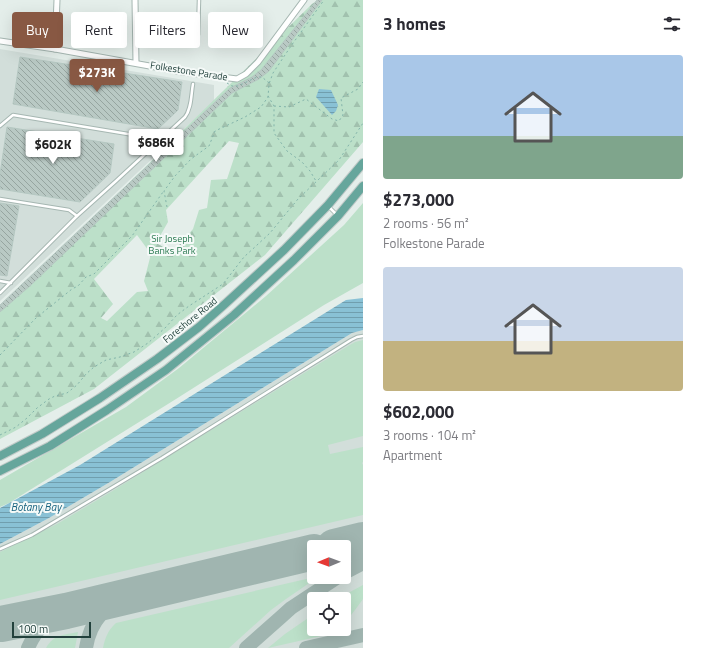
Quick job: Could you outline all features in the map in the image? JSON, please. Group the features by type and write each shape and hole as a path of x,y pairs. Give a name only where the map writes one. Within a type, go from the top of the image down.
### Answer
{"main road":[{"name":"Foreshore Road","path":"0,456 42,434 100,398 157,359 193,331 284,250 328,205 363,164"},
{"path":"0,471 50,446 166,370 234,315 294,260 338,216 363,186"}],"street":[{"path":"56,49 57,0"},
{"path":"135,0 136,63"},
{"name":"Folkestone Parade","path":"0,41 56,49 183,72 237,78 246,74 258,62 304,0"}],"lane":[{"path":"199,0 199,12"},
{"path":"0,293 77,216 118,180 188,113 193,84"},
{"path":"0,126 13,115 146,138 154,145"},
{"path":"0,199 69,210 77,216"},
{"path":"328,205 338,216"},
{"path":"0,281 10,283"},
{"path":"0,549 32,534 68,514 199,436 351,340 363,336"}],"path":[{"path":"0,355 36,318 72,289 78,286 86,277 94,274 132,236 175,176 191,159 209,146 215,131 245,117 261,107 268,96 269,84 273,73 290,46 324,0"},
{"path":"235,86 257,77 262,77 269,84"},
{"path":"274,106 288,107 306,99 332,119 339,121 343,115 341,98 358,89 363,82"},
{"path":"268,96 274,106 274,133 287,151 302,162 310,171 316,182"},
{"path":"0,435 16,427 49,399 67,393 94,367 106,360 134,352 148,343 177,315 223,284 244,257 270,233 298,199 339,160 363,123"},
{"path":"164,191 167,207"}],"shaded area":[{"path":"0,49 214,85 214,101 0,301"},
{"path":"363,330 363,648 0,648 0,544 49,518 352,333"}],"green space":[{"name":"Sir Joseph Banks Park","path":"318,0 363,0 363,142 265,255 94,389 0,439 0,309 312,4","holes":["229,141 239,143 227,179 211,180 207,208 199,210 193,229 173,252 156,243 168,222 166,210","137,235 151,254 144,281 148,291 137,292 107,321 101,318 113,304 94,279"]},
{"path":"363,203 363,283 324,305 176,399 9,503 0,507 0,480 126,407 179,368 266,296 344,225"},
{"path":"363,340 363,436 328,445 330,454 363,447 363,515 0,600 0,552 57,524 348,346"},
{"path":"307,579 308,584 271,610 229,648 103,648 107,634 116,623"},
{"path":"363,585 363,599 351,615 351,592"},
{"path":"307,619 307,636 321,636 268,648"},
{"path":"78,632 75,648 46,648 52,640 56,638"}],"water":[{"path":"319,89 331,90 338,105 336,111 332,115 316,97"},
{"name":"Botany Bay","path":"363,298 363,330 352,333 110,482 49,518 0,544 0,508 80,465 346,300"}],"building":[{"path":"317,0 322,0 269,71 259,79 232,93 31,285 0,312 0,305 230,88 252,77 261,70"},
{"path":"20,57 182,82 178,110 158,129 13,104"},
{"path":"7,127 114,144 110,173 80,202 0,189 0,174"},
{"path":"0,203 19,206 7,276 0,275"}],"taxiway":[{"path":"351,544 363,547"},
{"path":"351,569 363,563"},
{"path":"246,648 291,608 327,584"},
{"path":"86,648 88,638 95,622 114,603 131,595"},
{"path":"28,648 34,636 43,625 53,617 66,611"},
{"path":"306,648 363,635"}],"runway":[{"path":"351,543 363,540"},
{"path":"1,624 66,611 307,554"}]}
